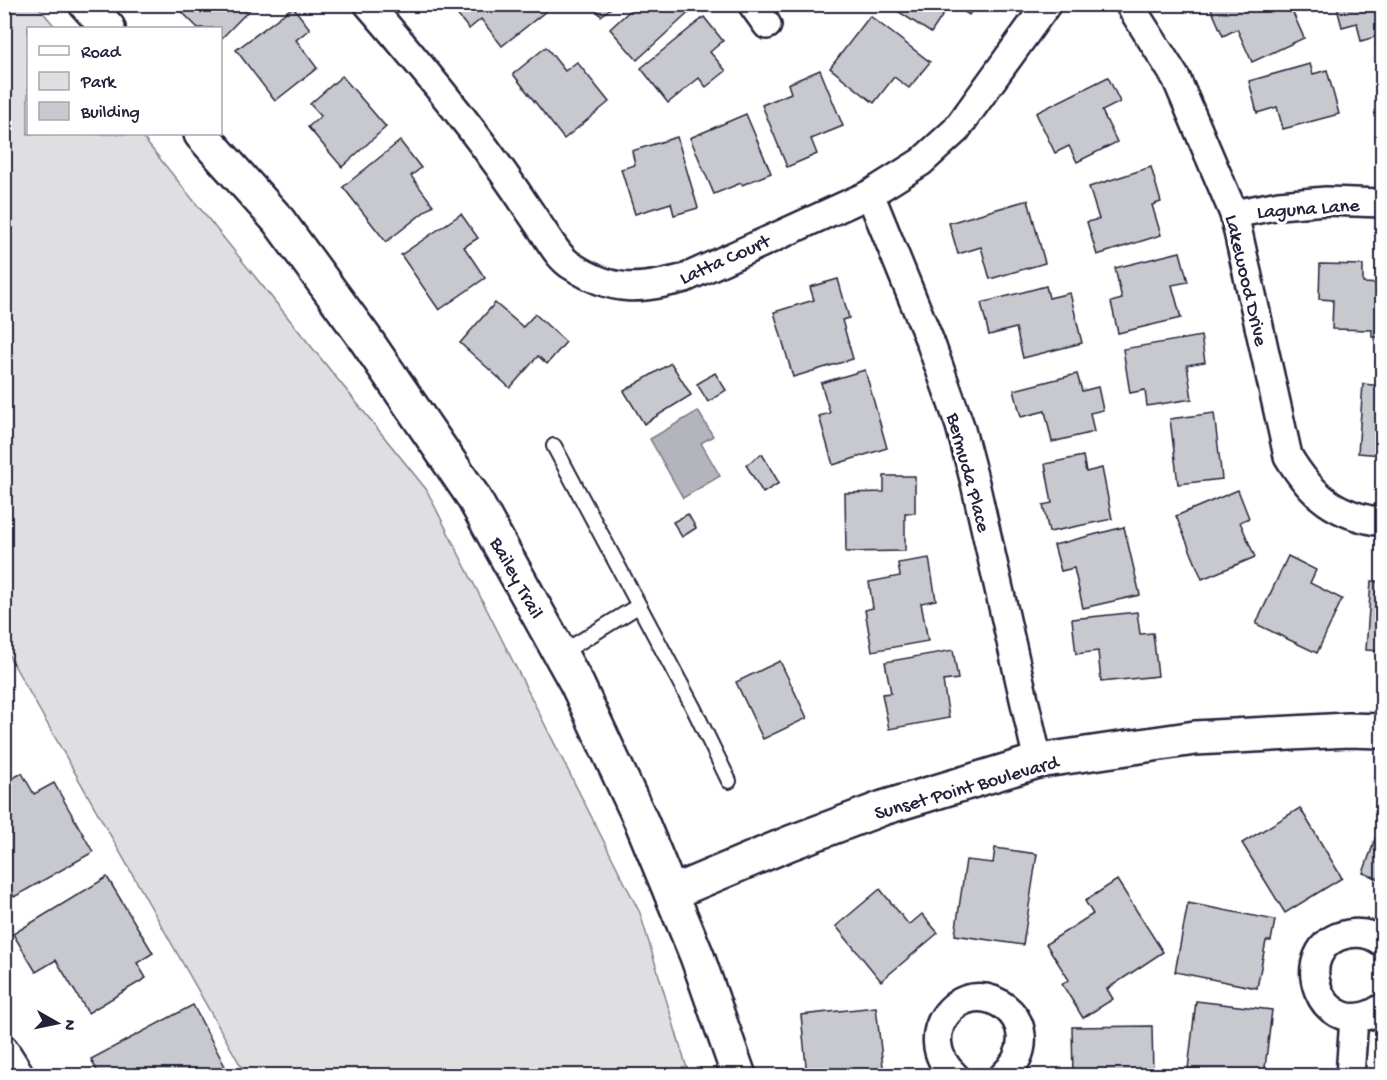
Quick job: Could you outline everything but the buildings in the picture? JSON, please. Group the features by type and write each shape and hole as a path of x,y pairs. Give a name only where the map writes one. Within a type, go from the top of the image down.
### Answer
{"street":[{"name":"Latta Court","path":"368,4 418,61 497,163 552,244 570,265 594,279 623,288 655,286 685,278 870,194 921,162 956,130 1047,4"},
{"name":"Lakewood Drive","path":"1130,4 1176,78 1234,214 1288,456 1301,479 1315,494 1333,507 1356,517 1383,522"},
{"name":"Bailey Trail","path":"202,135 278,220 364,337 472,495 577,684 637,812 697,956 739,1076"},
{"name":"Bermuda Place","path":"870,194 931,344 960,426 1038,761"},
{"name":"Laguna Lane","path":"1234,214 1279,205 1326,201 1383,202"},
{"name":"Sunset Point Boulevard","path":"671,893 790,843 883,808 1038,761 1195,738 1337,730 1383,731"},
{"path":"1383,942 1368,934 1343,935 1331,941 1322,950 1316,962 1314,974 1321,999 1336,1012 1354,1018 1365,1017 1383,1008"},
{"path":"955,1076 939,1055 938,1028 954,1006 967,999 981,998 1003,1005 1018,1022 1021,1034 1018,1057 1003,1076"},
{"path":"1350,1076 1354,1018"},
{"path":"4,1049 21,1076"}],"lane":[{"path":"554,446 693,707 729,781"},
{"path":"560,654 638,606"}],"green space":[{"path":"4,5 37,5 55,27 27,27 27,135 141,135 426,489 640,913 689,1075 246,1075 5,649"}],"shaded area":[{"path":"698,411 713,436 701,443 720,476 683,498 650,439"}]}
